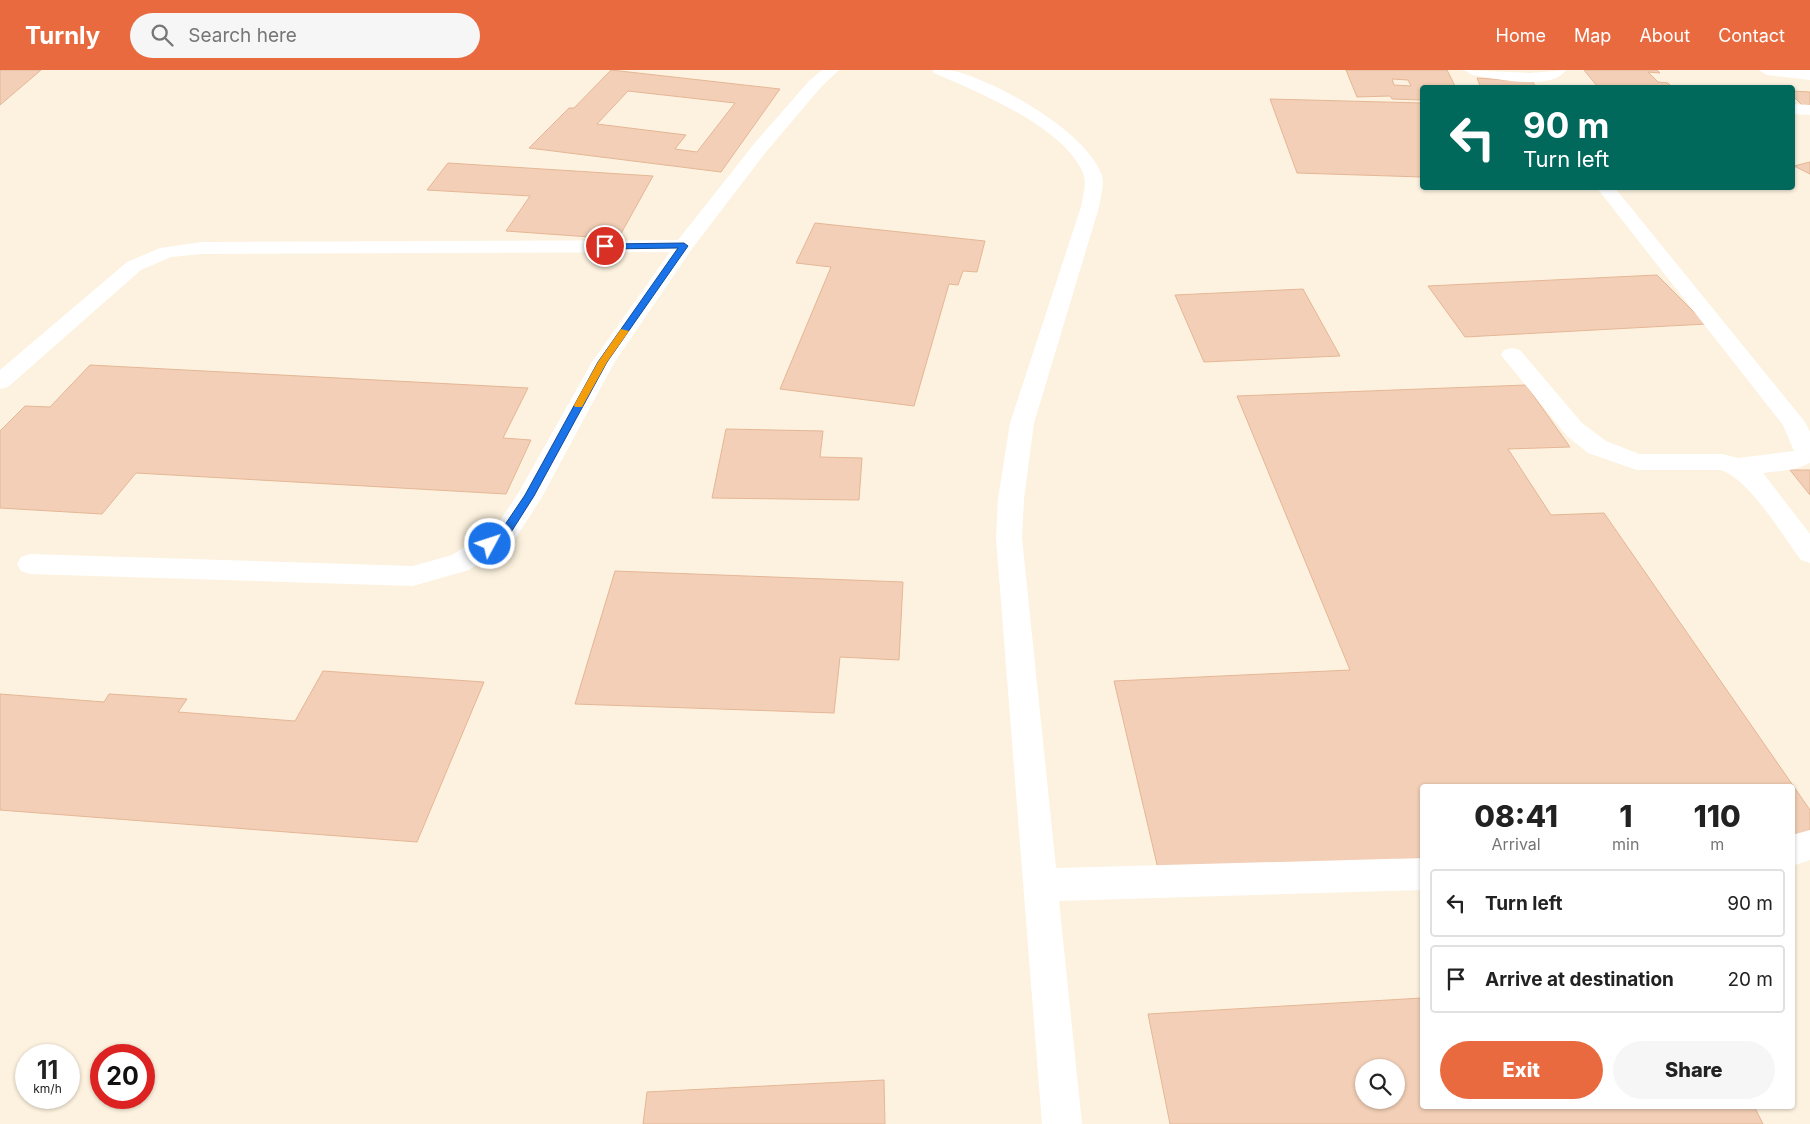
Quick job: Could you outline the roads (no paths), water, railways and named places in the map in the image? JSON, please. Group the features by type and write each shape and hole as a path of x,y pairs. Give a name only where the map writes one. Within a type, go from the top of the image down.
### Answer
{"street":[{"path":"30,564 413,576 460,563 504,535 529,496 602,362 684,246 760,148 815,84 831,70"},
{"path":"1472,70 1516,76 1547,77 1558,70"},
{"path":"1752,70 1770,85"},
{"path":"1767,70 1810,75"},
{"path":"958,72 1056,130 1079,150 1093,174 1094,189 1090,207 1022,423 1011,499 1009,538 1062,1124"},
{"path":"1608,190 1793,422 1806,448 1806,455 1795,461 1738,467"},
{"path":"0,382 134,266 167,252 211,248 684,246"},
{"path":"1512,355 1574,429 1597,447 1637,462 1722,462 1738,467 1755,480 1810,553"},
{"path":"1795,850 1810,845"},
{"path":"1040,885 1420,874"}]}
